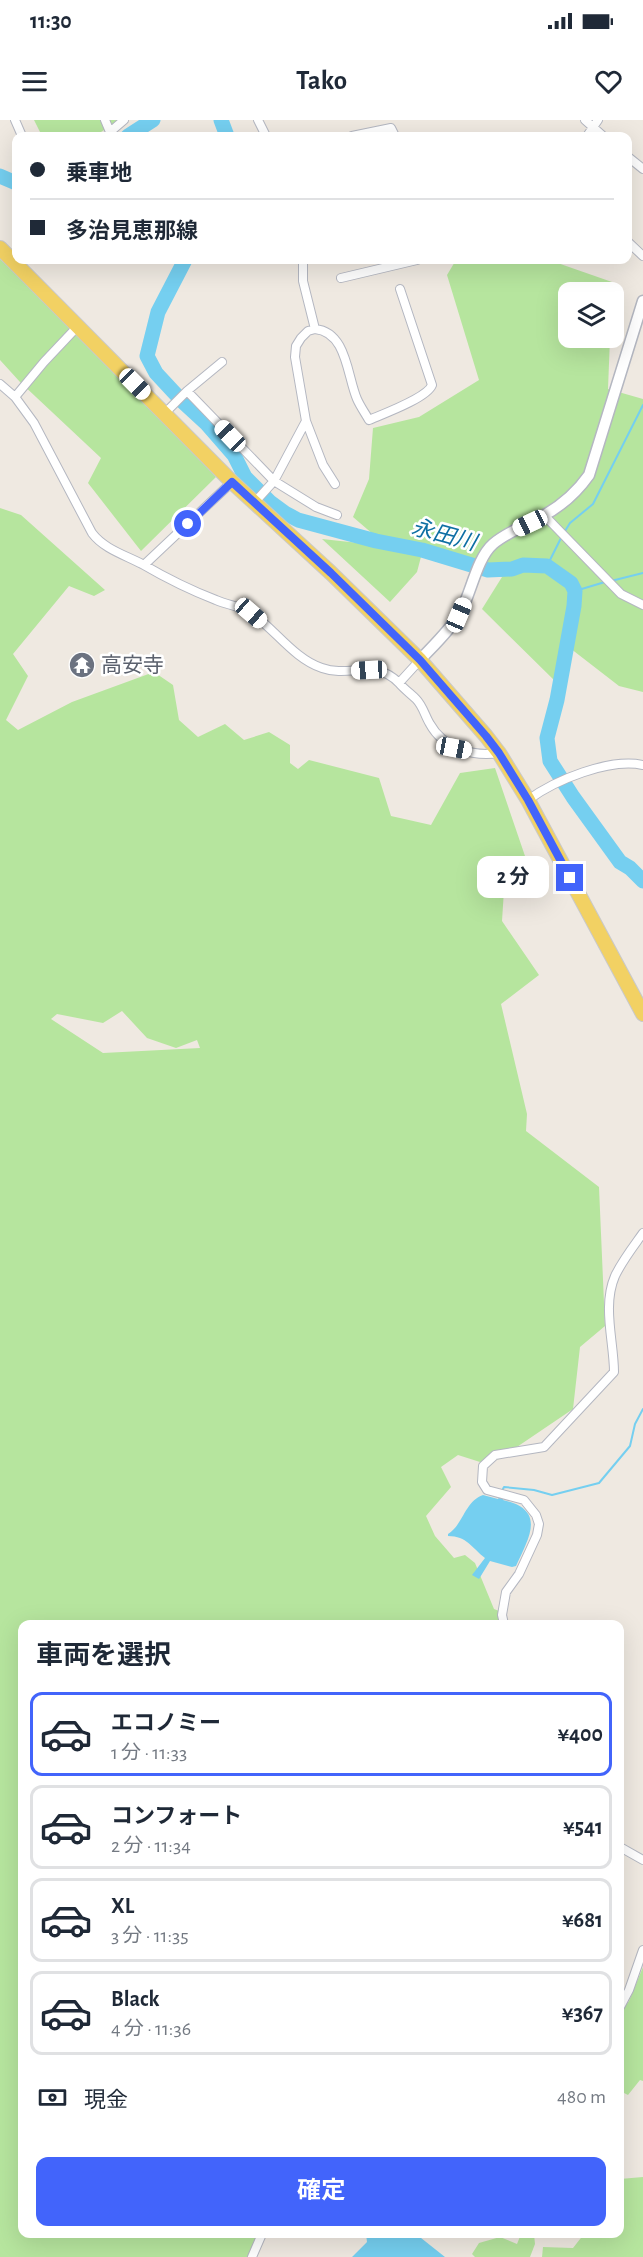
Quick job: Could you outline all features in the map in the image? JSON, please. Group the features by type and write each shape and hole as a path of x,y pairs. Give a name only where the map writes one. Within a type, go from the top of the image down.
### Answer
{"main road":[{"path":"0,248 12,260"},
{"path":"16,264 166,411 232,482 255,501 420,660 499,753 528,800 643,1014"}],"street":[{"path":"109,132 124,120"},
{"path":"585,120 596,124"},
{"path":"372,132 391,128 393,132"},
{"path":"632,246 643,256"},
{"path":"303,264 303,281 315,329"},
{"path":"341,278 400,264"},
{"path":"334,484 323,465 306,421 294,357 296,346 308,331 315,329 322,329 332,336 340,347 357,399 369,420 423,395 430,390 432,385 400,289"},
{"path":"399,683 459,615 483,560 492,546 516,530 545,516 573,495 589,475 643,301"},
{"path":"15,397 78,326"},
{"path":"166,411 222,362"},
{"path":"0,384 15,397 34,423 92,533 103,544 165,578 251,613 313,664 336,671 379,671 390,674 417,700 430,726 447,743 454,748 489,754 499,753"},
{"path":"185,393 273,483 316,507 337,515"},
{"path":"255,501 273,483 306,421"},
{"path":"144,565 232,482"},
{"path":"545,516 621,594 643,605"},
{"path":"528,800 557,783 615,764 643,765"},
{"path":"503,1620 506,1592 519,1574 537,1535 539,1524 536,1515 524,1500 487,1490 482,1482 483,1466 495,1455 544,1447 614,1372 609,1312 612,1284 643,1233"},
{"path":"624,1849 643,1860"},
{"path":"624,1999 643,1950"},
{"path":"252,2257 260,2238"}],"green space":[{"path":"34,120 119,120 101,132 40,132"},
{"path":"0,259 92,346 216,477 141,551 88,483 101,458 20,382 0,360"},
{"path":"454,264 560,264 612,282 558,282 558,348 610,348 608,389 643,399 643,692 619,686 566,645 557,683 482,609 502,577 422,553 417,572 390,602 322,539 405,548 381,541 353,517 369,479 373,428 419,417 479,380 447,275"},
{"path":"0,508 21,515 105,590 94,596 69,586 13,654 28,676 6,720 18,730 72,702 154,672 173,685 179,720 198,737 225,724 244,740 269,732 290,745 290,763 298,769 309,760 379,778 391,816 431,825 460,773 495,768 525,856 504,890 502,921 539,975 501,1004 527,1114 526,1131 599,1187 605,1326 580,1347 573,1409 499,1459 480,1462 458,1455 441,1467 451,1487 426,1516 435,1536 454,1558 465,1555 475,1563 494,1609 499,1611 502,1620 18,1620 18,2238 256,2238 249,2257 0,2257","holes":["122,1011 147,1038 176,1048 197,1040 200,1048 103,1053 51,1019 57,1014 103,1023"]},
{"path":"643,1967 643,2081 640,2080 628,2095 624,2093 624,2008"},
{"path":"643,2177 643,2257 542,2257 543,2247 573,2248 581,2238 624,2238 624,2179"},
{"path":"496,2238 517,2244 519,2238 534,2238 535,2244 530,2257 475,2257 472,2254 479,2243"}],"water":[{"path":"483,1495 498,1499 500,1496 504,1497 503,1500 525,1510 530,1518 531,1526 526,1545 516,1566 490,1561 479,1579 472,1575 485,1558 465,1540 448,1536 448,1534 472,1502"},
{"path":"366,2238 421,2238 445,2257 352,2257 367,2242"}],"waterway":[{"name":"永田川","path":"134,132 153,120"},
{"name":"永田川","path":"221,120 226,132"},
{"name":"永田川","path":"0,176 12,181"},
{"name":"永田川","path":"183,264 158,312 147,356 156,373 207,424 234,455 245,477 270,502 298,520 376,541 422,550 488,570 512,569 523,565 547,566 571,583 575,591 574,606 557,700 547,738 550,761 620,862 643,881"},
{"path":"565,531 570,523 593,504 643,405"},
{"path":"547,566 562,536"},
{"path":"611,581 643,573"},
{"path":"575,591 605,582"},
{"path":"502,1491 504,1487 534,1490 552,1495 599,1483 630,1446 635,1424 643,1409"}],"place":[{"name":"高安寺","path":"82,665"}],"route":[{"path":"188,524 232,482 331,573 420,660 486,736 528,800 570,878"}]}
